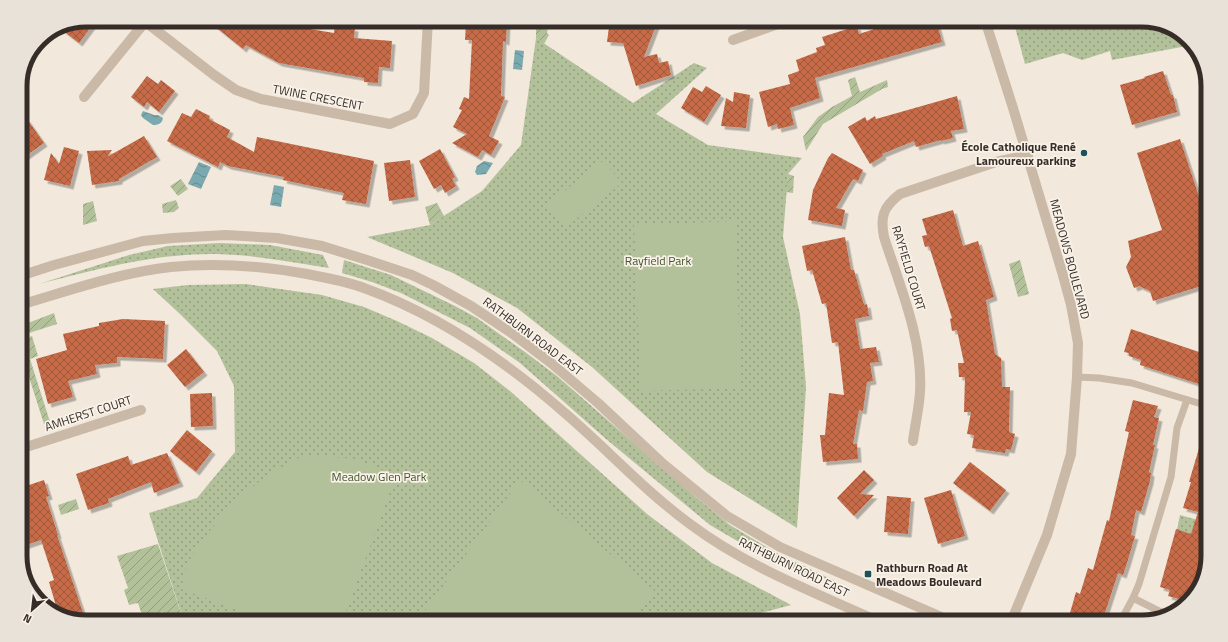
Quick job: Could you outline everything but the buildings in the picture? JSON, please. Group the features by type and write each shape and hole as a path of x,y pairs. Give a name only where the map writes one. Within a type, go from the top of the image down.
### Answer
{"street":[{"path":"84,96 139,27"},
{"name":"TWINE CRESCENT","path":"152,27 236,90 261,99 390,124 413,114 424,93 428,27"},
{"path":"733,40 769,27"},
{"name":"MEADOWS BOULEVARD","path":"987,27 1028,155 1071,305 1078,343 1071,454 1047,535 1014,615"},
{"name":"RAYFIELD COURT","path":"913,441 920,392 918,354 910,316 884,237 882,224 886,208 890,202 900,194 996,162 1028,155"},
{"name":"RATHBURN ROAD EAST","path":"27,274 143,241 226,234 277,238 322,246 412,275 471,306 552,362 661,462 727,516 780,547 936,615"},
{"name":"RATHBURN ROAD EAST","path":"27,303 121,276 170,267 221,264 284,270 334,279 368,289 417,311 504,363 566,414 640,482 690,524 723,546 766,570 865,615"},
{"name":"AMHERST COURT","path":"27,447 141,410"}],"lane":[{"path":"1077,376 1132,383 1201,404"},
{"path":"1124,615 1139,584 1171,477 1177,428 1186,400"},
{"path":"1133,598 1162,612"}],"green space":[{"path":"536,27 548,27 547,33 549,35 544,44 536,38"},
{"path":"1015,27 1154,28 1175,37 1185,46 1112,60 1110,51 1082,60 1063,53 1025,64"},
{"name":"Rayfield Park","path":"536,38 633,103 694,63 707,68 656,114 708,145 802,158 788,174 783,237 800,314 806,387 797,528 707,472 592,367 517,308 453,273 367,237 430,225 482,191 521,145"},
{"path":"855,77 860,92 887,80 888,87 882,89 823,124 806,151 803,137 818,117 852,96 848,80"},
{"path":"603,161 622,183 565,228 546,205"},
{"path":"788,174 794,176 793,193 786,192"},
{"path":"181,179 188,189 178,196 170,186"},
{"path":"176,200 179,208 174,212 163,213 162,204"},
{"path":"93,201 97,221 83,225 83,204"},
{"path":"437,203 444,216 430,225 425,207"},
{"path":"735,221 741,388 641,391 634,225"},
{"path":"220,243 270,245 323,255 329,268 245,256 194,254 127,263 39,284 129,255 168,246"},
{"path":"344,260 391,275 477,318 557,376 730,525 775,552 839,583 795,569 756,552 710,525 606,439 520,363 470,328 401,293 342,273"},
{"path":"1020,260 1029,294 1018,297 1009,264"},
{"name":"Meadow Glen Park","path":"246,284 322,295 364,307 432,338 474,363 510,391 647,514 712,563 791,605 754,615 182,615 149,513 197,498 235,452 234,386 217,351 153,289 188,285"},
{"path":"54,313 57,324 27,334 27,323"},
{"path":"32,336 38,356 30,359 50,422 44,424 29,377 27,377 27,338"},
{"path":"304,455 357,459 396,476 345,615 251,615 181,589 187,563 209,532 231,504 269,474"},
{"path":"520,480 656,592 630,615 422,615"},
{"path":"76,499 79,509 61,515 58,505"},
{"path":"1180,515 1201,521 1201,537 1177,530"},
{"path":"158,544 182,615 164,615 163,612 153,615 142,615 138,603 129,605 124,590 128,588 117,556"}],"water":[{"path":"515,50 524,51 522,70 513,69"},
{"path":"143,111 158,115 163,118 162,122 153,125 143,118 141,115"},
{"path":"484,161 493,163 486,174 477,175 475,172 477,166"},
{"path":"199,162 211,167 201,189 188,184"},
{"path":"274,185 284,187 281,207 270,205"}],"place":[{"name":"École Catholique René Lamoureux parking","path":"1084,153"},
{"name":"Rathburn Road At Meadows Boulevard","path":"868,574"}]}
